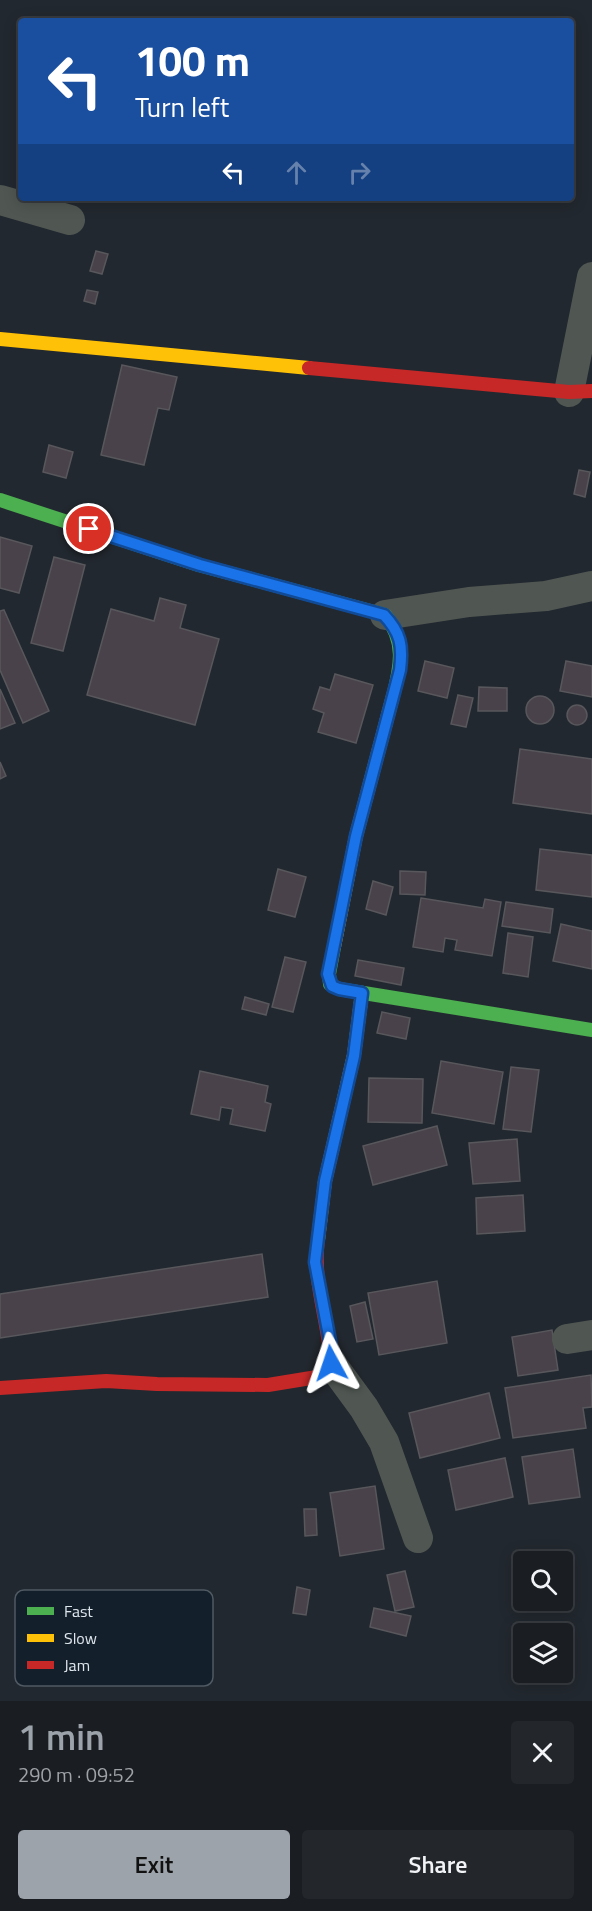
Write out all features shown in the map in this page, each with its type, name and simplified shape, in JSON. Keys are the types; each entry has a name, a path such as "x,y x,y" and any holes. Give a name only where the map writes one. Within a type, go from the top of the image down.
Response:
{"street":[{"path":"0,201 70,220"},
{"path":"0,339 581,391 592,278"},
{"path":"0,500 200,565 384,615 469,602 546,596 592,586"},
{"path":"384,615 393,625 402,646 400,670 356,836 328,974 332,986 362,993 592,1030"},
{"path":"362,993 354,1056 325,1181 315,1262 330,1341 331,1363 364,1408 384,1442 418,1538"},
{"path":"0,1388 106,1381 268,1385 317,1377 331,1363"}],"building":[{"path":"96,251 108,254 102,274 90,271"},
{"path":"87,290 98,292 95,304 84,301"},
{"path":"122,365 177,377 169,410 158,408 144,465 101,455"},
{"path":"49,445 73,452 66,478 43,472"},
{"path":"579,470 590,472 585,497 574,494"},
{"path":"0,537 32,546 19,593 0,588"},
{"path":"54,557 85,565 63,651 31,643"},
{"path":"160,598 186,605 180,628 219,639 195,725 87,695 111,609 154,621"},
{"path":"4,610 49,711 23,723 0,670 0,611"},
{"path":"425,661 454,668 447,698 418,691"},
{"path":"566,661 592,666 592,697 560,691"},
{"path":"335,674 373,685 356,743 318,732 324,713 313,709 320,687 330,690"},
{"path":"479,687 507,688 507,711 478,711"},
{"path":"0,689 15,723 0,729"},
{"path":"458,695 473,698 466,727 451,724"},
{"path":"540,696 550,700 554,710 550,720 540,724 530,720 526,710 530,700"},
{"path":"577,705 584,708 587,715 584,722 577,725 570,722 567,715 570,708"},
{"path":"520,749 592,759 592,814 513,803"},
{"path":"0,762 6,776 0,779"},
{"path":"540,849 592,855 592,897 536,890"},
{"path":"278,869 306,877 295,917 268,910"},
{"path":"400,871 426,872 425,895 400,894"},
{"path":"373,881 393,887 386,915 366,909"},
{"path":"421,898 483,908 485,899 501,902 492,956 455,950 457,940 445,938 443,952 413,947"},
{"path":"506,902 553,909 550,933 502,926"},
{"path":"561,924 592,931 592,969 553,961"},
{"path":"508,933 533,937 528,977 503,973"},
{"path":"285,957 306,962 293,1012 272,1007"},
{"path":"358,960 404,968 401,985 355,976"},
{"path":"245,997 269,1004 266,1015 242,1009"},
{"path":"382,1012 410,1018 406,1039 377,1033"},
{"path":"441,1061 503,1072 494,1124 432,1113"},
{"path":"511,1067 539,1070 531,1132 503,1129"},
{"path":"200,1071 268,1086 265,1102 271,1104 265,1131 230,1124 233,1109 221,1107 219,1120 191,1114"},
{"path":"369,1078 423,1079 422,1123 368,1122"},
{"path":"437,1126 447,1165 373,1185 363,1146"},
{"path":"517,1139 520,1181 473,1184 469,1143"},
{"path":"523,1195 525,1231 477,1234 476,1198"},
{"path":"262,1254 268,1297 0,1338 0,1294"},
{"path":"437,1281 447,1343 379,1355 368,1293"},
{"path":"365,1302 373,1339 357,1342 350,1306"},
{"path":"552,1330 558,1370 518,1376 512,1337"},
{"path":"591,1375 592,1407 583,1408 586,1428 513,1438 505,1388"},
{"path":"489,1393 500,1438 420,1458 409,1413"},
{"path":"573,1449 580,1497 529,1504 522,1457"},
{"path":"505,1458 513,1497 456,1510 448,1470"},
{"path":"375,1486 384,1549 340,1556 330,1493"},
{"path":"304,1509 316,1509 317,1535 305,1536"},
{"path":"405,1571 414,1607 395,1611 387,1575"},
{"path":"297,1587 310,1590 306,1615 293,1613"},
{"path":"374,1608 411,1616 406,1636 370,1627"}],"traffic: fast":[{"path":"0,500 199,565 385,615 396,634 400,654 393,696"},
{"path":"334,947 329,974 330,984 339,989 592,1030"}],"traffic: slow":[{"path":"0,339 309,368"},
{"path":"334,947 356,836 393,696"},
{"path":"318,1240 325,1181 354,1055 362,993"}],"traffic: jam":[{"path":"309,368 569,392 592,391"},
{"path":"0,1388 106,1381 268,1385 317,1377 331,1363 317,1271 318,1240"}],"route":[{"path":"89,529 200,565 384,615 393,625 402,646 400,670 356,836 328,974 332,986 362,993 354,1056 325,1181 315,1262 330,1341 331,1363"}]}
